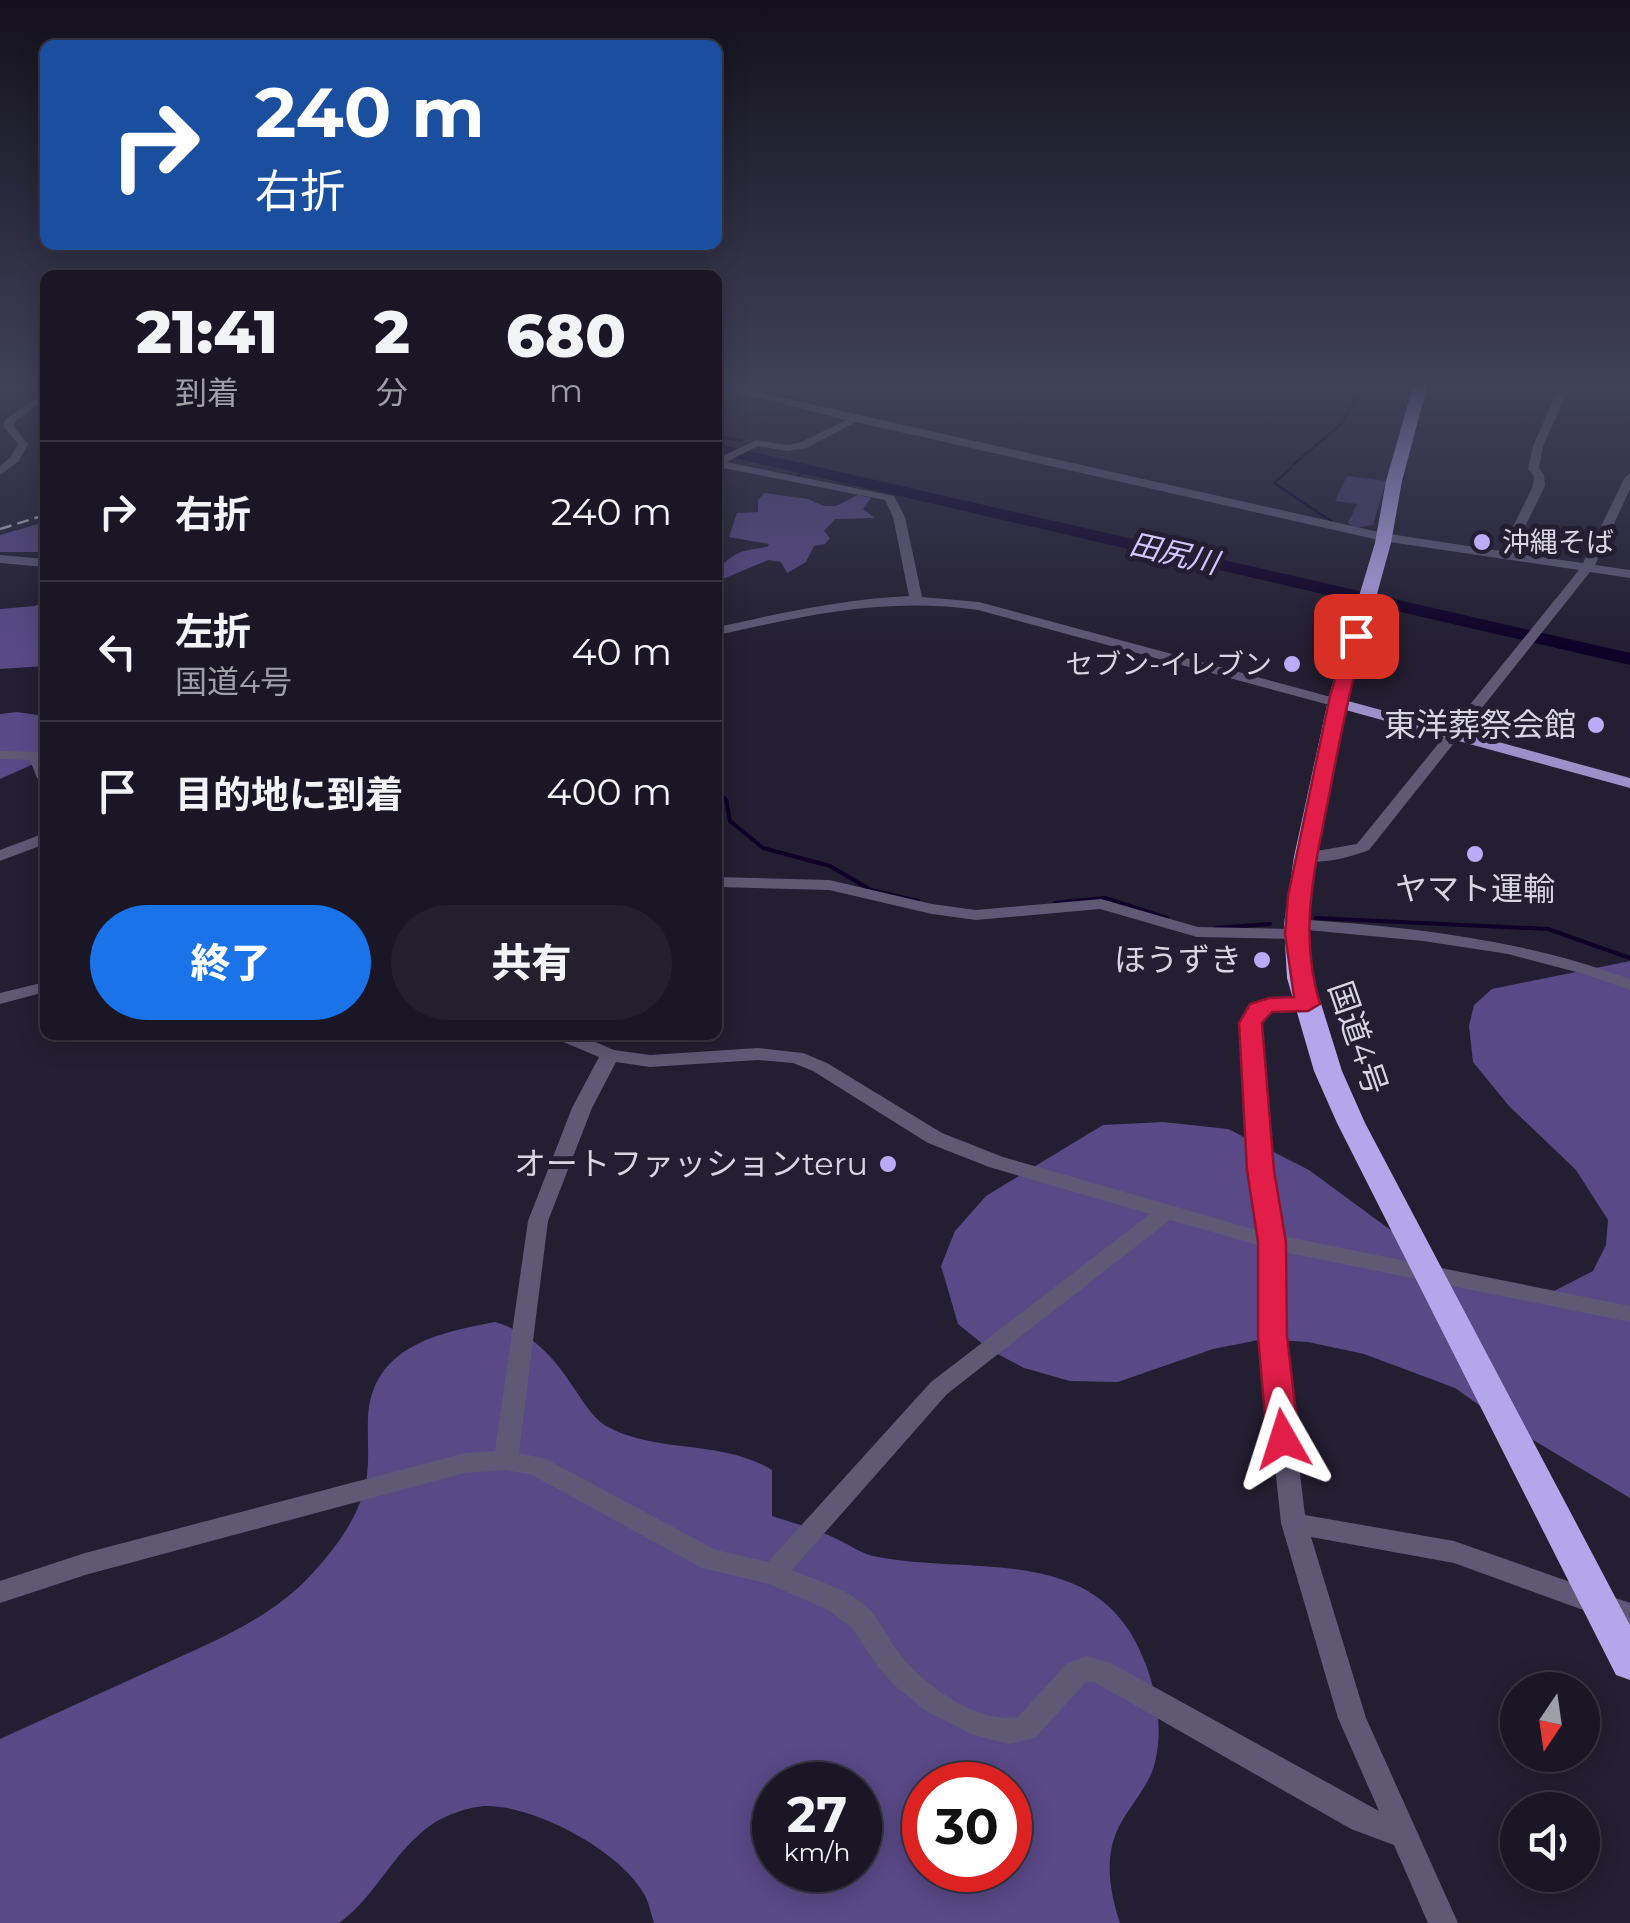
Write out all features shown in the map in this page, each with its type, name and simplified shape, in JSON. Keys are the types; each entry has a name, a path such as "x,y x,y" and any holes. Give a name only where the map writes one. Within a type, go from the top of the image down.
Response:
{"highway":[{"name":"国道4号","path":"1398,473 1338,703 1305,858 1296,929 1300,978 1328,1071 1351,1122 1630,1662"}],"main road":[{"path":"1338,703 1630,784"}],"street":[{"path":"774,473 890,498 899,517 916,599"},
{"path":"1095,473 1383,537 1630,574"},
{"path":"1505,556 1539,486 1538,473"},
{"path":"1305,858 1350,852 1363,846 1587,568 1630,477"},
{"path":"1610,519 1630,523"},
{"path":"0,559 40,563"},
{"path":"722,629 854,602 916,599 978,606 1338,703"},
{"path":"0,755 40,756"},
{"path":"0,856 40,840"},
{"path":"722,882 829,884 932,909 976,915 1101,904 1197,932 1378,930 1558,959 1630,985"},
{"path":"0,1000 40,988"},
{"path":"1308,1004 1269,1005 1258,1009 1250,1023 1260,1170 1272,1242 1272,1336 1294,1522 1352,1718 1443,1923"},
{"path":"595,1041 610,1056 650,1061 758,1054 796,1058 820,1066 936,1138 996,1162 1272,1242 1630,1314"},
{"path":"506,1460 538,1221 582,1108 610,1056"},
{"path":"772,1574 939,1388 1166,1212"},
{"path":"0,1592 85,1564 448,1468 506,1460 536,1466 711,1560 772,1574 848,1608 860,1617 892,1664 932,1701 991,1731 1014,1733 1025,1729 1076,1672 1087,1668 1101,1672 1362,1818 1400,1833"},
{"path":"1294,1522 1454,1552 1630,1615"}],"shaded area":[{"path":"1347,476 1386,481 1373,525 1354,528 1348,523 1357,504 1335,501"},
{"path":"764,493 836,506 858,495 871,498 863,509 875,518 835,519 824,531 830,538 825,544 814,546 806,562 787,573 781,562 768,560 722,579 722,565 730,558 769,544 729,537 737,513 758,512 758,500"},
{"path":"40,523 40,552 0,552 0,535"},
{"path":"40,604 40,666 0,669 0,609"},
{"path":"0,714 40,715 40,761 0,779"},
{"path":"1630,961 1630,1498 1503,1422 1455,1388 1364,1354 1308,1342 1264,1339 1213,1349 1118,1382 1070,1381 1024,1368 990,1350 958,1324 941,1266 955,1231 986,1196 1103,1125 1163,1122 1228,1129 1309,1170 1449,1273 1554,1291 1593,1271 1606,1245 1608,1220 1576,1170 1509,1106 1473,1062 1469,1026 1474,1005 1492,989"},
{"path":"495,1322 509,1327 551,1357 589,1410 606,1426 646,1440 732,1454 772,1470 772,1516 821,1532 872,1556 1033,1572 1068,1582 1100,1599 1126,1626 1146,1665 1159,1725 1153,1770 1112,1845 1111,1884 1120,1923 654,1923 646,1897 633,1878 597,1847 528,1813 486,1806 445,1817 420,1834 364,1900 339,1923 0,1923 0,1739 233,1632 299,1587 337,1544 358,1507 367,1475 372,1394 382,1374 412,1347"}],"waterway":[{"path":"796,477 805,473"},
{"name":"田尻川","path":"821,473 1630,659"},
{"path":"1286,473 1274,483 1331,521"},
{"path":"722,794 728,802"},
{"path":"726,800 730,821 763,848 830,866 871,890 918,901"},
{"path":"1055,903 1105,898 1167,918"},
{"path":"1316,918 1548,929 1630,958"},
{"path":"1215,928 1270,924"}],"railway":[{"path":"0,529 40,517"}],"place":[{"name":"沖縄そば","path":"1482,542"},
{"name":"セブン-イレブン","path":"1292,664"},
{"name":"東洋葬祭会館","path":"1596,725"},
{"name":"ヤマト運輸","path":"1475,854"},
{"name":"ほうずき","path":"1262,960"},
{"name":"オートファッションteru","path":"888,1164"}],"route":[{"path":"1283,1439 1272,1336 1272,1242 1260,1170 1250,1023 1258,1009 1269,1005 1308,1004 1300,978 1296,934 1299,896 1339,696 1356,636"}]}
